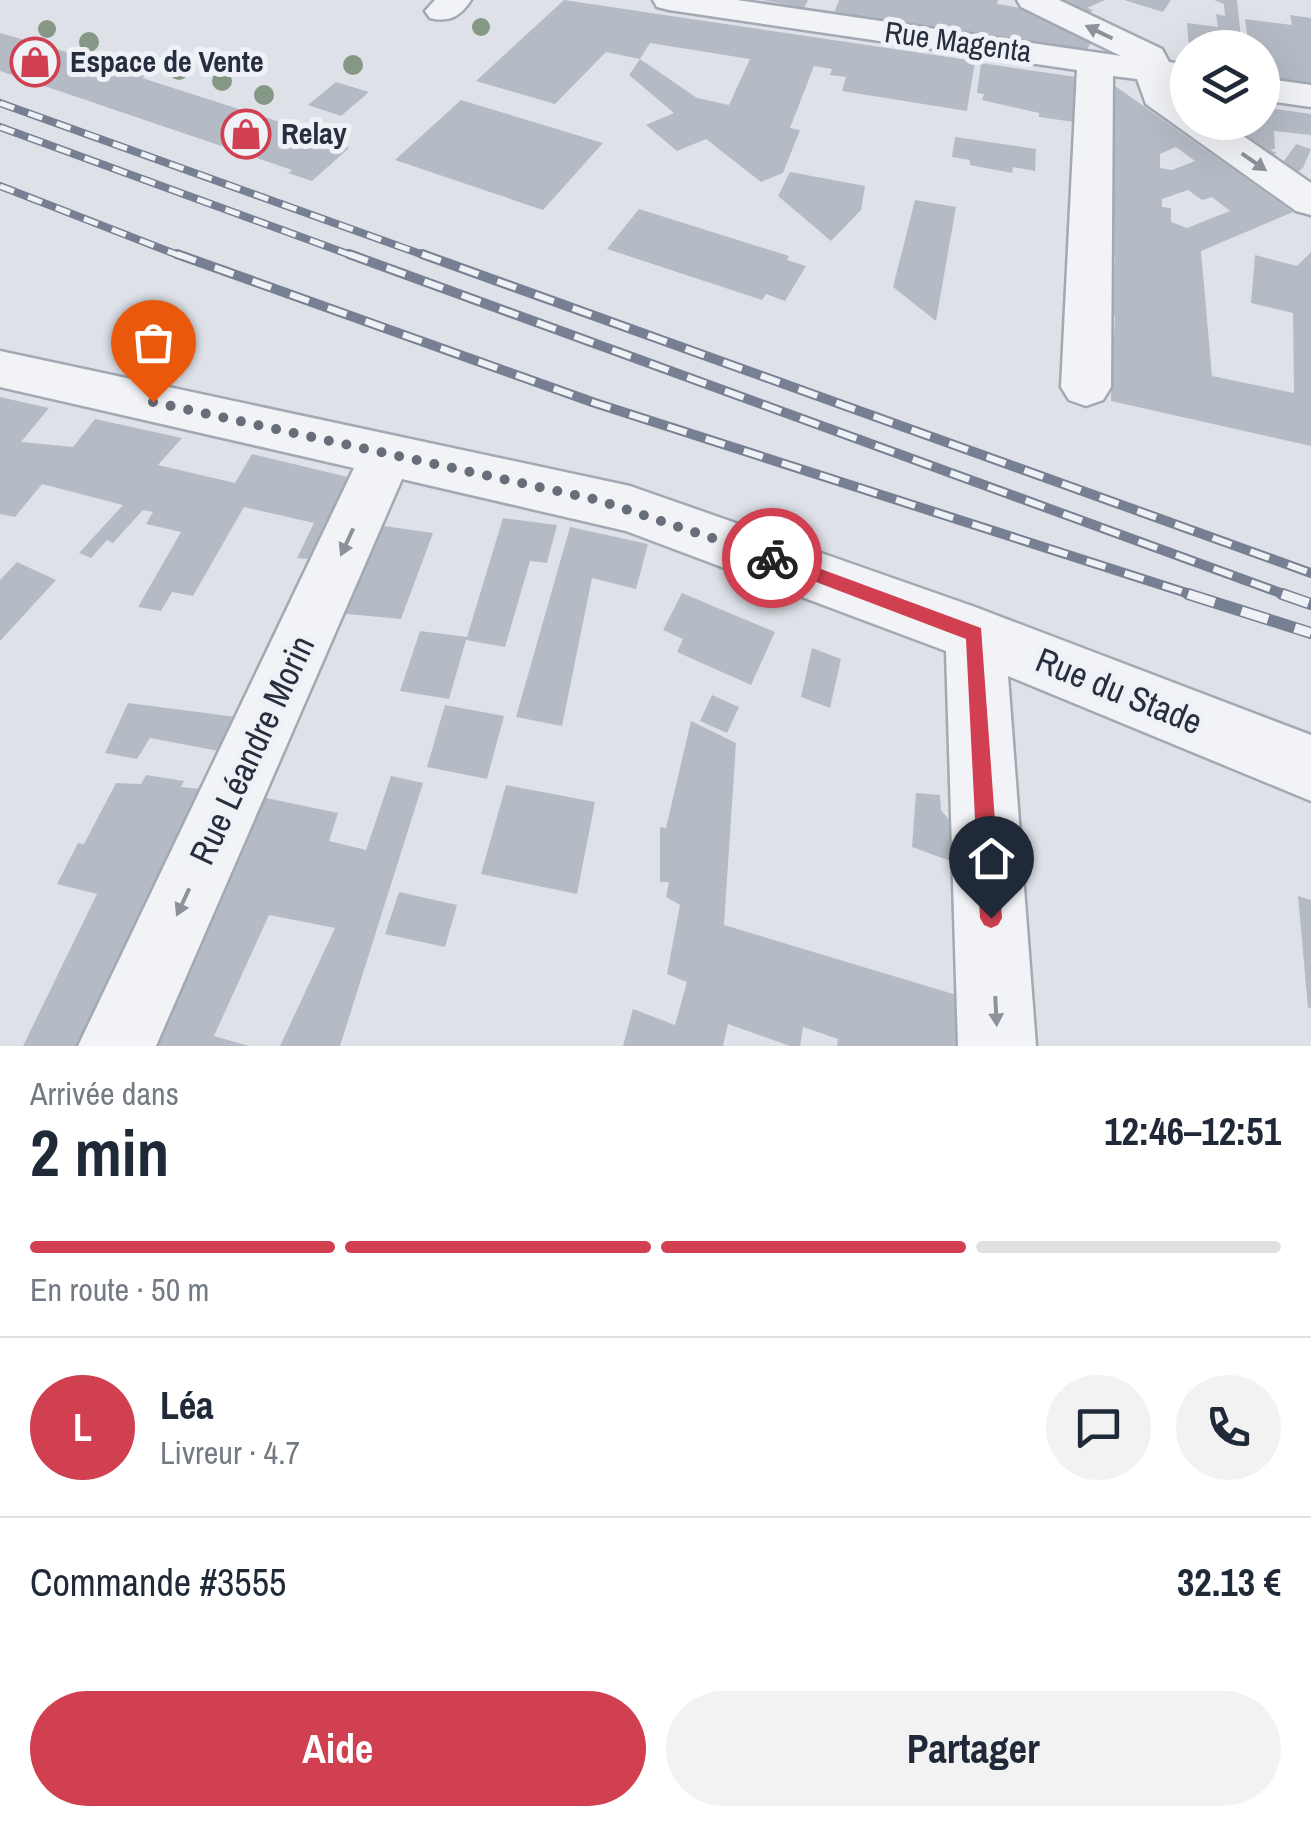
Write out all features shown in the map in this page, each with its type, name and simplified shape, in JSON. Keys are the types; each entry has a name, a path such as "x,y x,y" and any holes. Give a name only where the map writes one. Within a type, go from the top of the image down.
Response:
{"street":[{"name":"Rue Magenta","path":"669,0 1170,74"},
{"path":"1033,0 1150,56 1170,72"},
{"path":"1086,388 1095,62"},
{"path":"1170,78 1160,96 1170,103"},
{"path":"1280,92 1311,96"},
{"path":"1223,140 1311,202"},
{"name":"Rue du Stade","path":"0,368 630,508 975,634 1311,768"},
{"name":"Rue Léandre Morin","path":"117,1046 387,454"},
{"path":"975,634 997,1046"}],"building":[{"path":"564,0 975,61 967,111 842,91 846,77 830,75 832,69 814,66 790,128 800,130 783,173 761,182 706,139 677,151 646,125 674,113 629,75 640,59 606,52 555,104 476,81","holes":["650,43 750,59 729,105 697,98 640,59"]},
{"path":"763,0 808,0 804,8"},
{"path":"839,0 998,0 997,4 1032,10 1093,39 1086,51 834,13"},
{"path":"1061,0 1105,0 1087,8 1093,10 1089,13"},
{"path":"1124,0 1171,0 1163,12"},
{"path":"1214,0 1237,0 1240,30 1188,30 1187,23 1218,27 1216,14 1225,16 1224,4"},
{"path":"1290,15 1311,18 1311,84 1280,80 1280,30 1247,30 1245,19 1292,25"},
{"path":"0,33 147,75 142,78 330,138 326,140 349,148 312,181 288,173 292,170 0,71"},
{"path":"981,63 1083,78 1081,123 1039,117 1039,113 982,100 984,94 977,93"},
{"path":"336,82 369,92 341,116 308,105"},
{"path":"1111,83 1170,125 1170,140 1191,140 1293,212 1201,251 1212,376 1294,393 1293,313 1251,303 1255,255 1297,266 1311,252 1311,446 1111,401 1115,258 1110,258","holes":["1176,147 1195,161 1172,170 1160,168 1160,154","1188,190 1202,200 1212,197 1230,211 1187,228 1171,222 1171,208 1162,207 1162,199"]},
{"path":"461,100 603,143 543,210 395,160"},
{"path":"1280,110 1311,114 1311,135 1280,132"},
{"path":"955,137 1036,149 1035,171 1013,167 1012,173 970,165 970,160 952,157"},
{"path":"1245,140 1274,140 1275,149 1270,150 1277,153 1268,157"},
{"path":"1296,144 1311,149 1303,168 1294,174 1281,165"},
{"path":"790,172 865,186 861,210 831,241 778,196"},
{"path":"915,200 956,207 936,321 893,287"},
{"path":"639,209 789,256 787,260 806,266 785,301 766,294 762,300 607,249"},
{"path":"0,397 49,408 21,442 73,447 95,419 182,438 158,465 235,483 252,454 356,479 318,560 297,558 314,523 244,507 193,596 172,592 161,611 138,607 181,532 146,524 153,512 143,510 113,543 107,540 91,558 79,553 123,505 42,484 15,517 0,514"},
{"path":"503,518 557,525 547,563 530,561 505,647 466,640 449,699 400,691 420,631 467,637"},
{"path":"370,524 433,533 401,619 337,613"},
{"path":"570,527 648,544 636,589 592,578 562,726 516,717"},
{"path":"17,562 56,580 0,641 0,580"},
{"path":"682,593 775,632 751,685 677,652 683,639 663,630"},
{"path":"812,648 841,659 830,708 801,697"},
{"path":"712,695 739,707 727,733 700,721"},
{"path":"128,703 244,718 229,753 150,738 137,759 105,753"},
{"path":"445,705 504,716 487,779 427,767"},
{"path":"691,721 736,743 724,925 960,996 961,1046 837,1046 838,1039 803,1027 800,1046 790,1046 728,1024 723,1046 623,1046 633,1009 675,1025 687,982 667,974 680,905 666,897 669,882 660,882 660,827 666,828"},
{"path":"146,775 184,781 181,787 213,790 94,1046 23,1046 97,894 57,884 78,843 84,844 116,783 141,784"},
{"path":"391,776 423,783 340,1046 280,1046 335,928 269,915 214,1036 249,1046 142,1046 252,795 338,813 329,841 366,850"},
{"path":"506,785 595,802 577,894 481,874"},
{"path":"916,793 940,795 941,810 956,828 956,863 912,847"},
{"path":"399,892 457,905 445,947 385,934"},
{"path":"1298,896 1311,900 1311,1008 1308,1008"}],"railway":[{"path":"0,103 429,257"},
{"path":"0,127 356,257"},
{"path":"0,186 183,257"},
{"path":"177,254 595,403 1196,596"},
{"path":"349,254 1289,596"},
{"path":"422,254 1311,573"},
{"path":"1188,594 1311,633"},
{"path":"1282,594 1311,604"}],"way so far":[{"path":"153,402 630,508 772,558"}],"place":[{"name":"Espace de Vente","path":"35,62"},
{"name":"Relay","path":"246,134"}],"route":[{"path":"772,558 975,634 991,918"}]}
